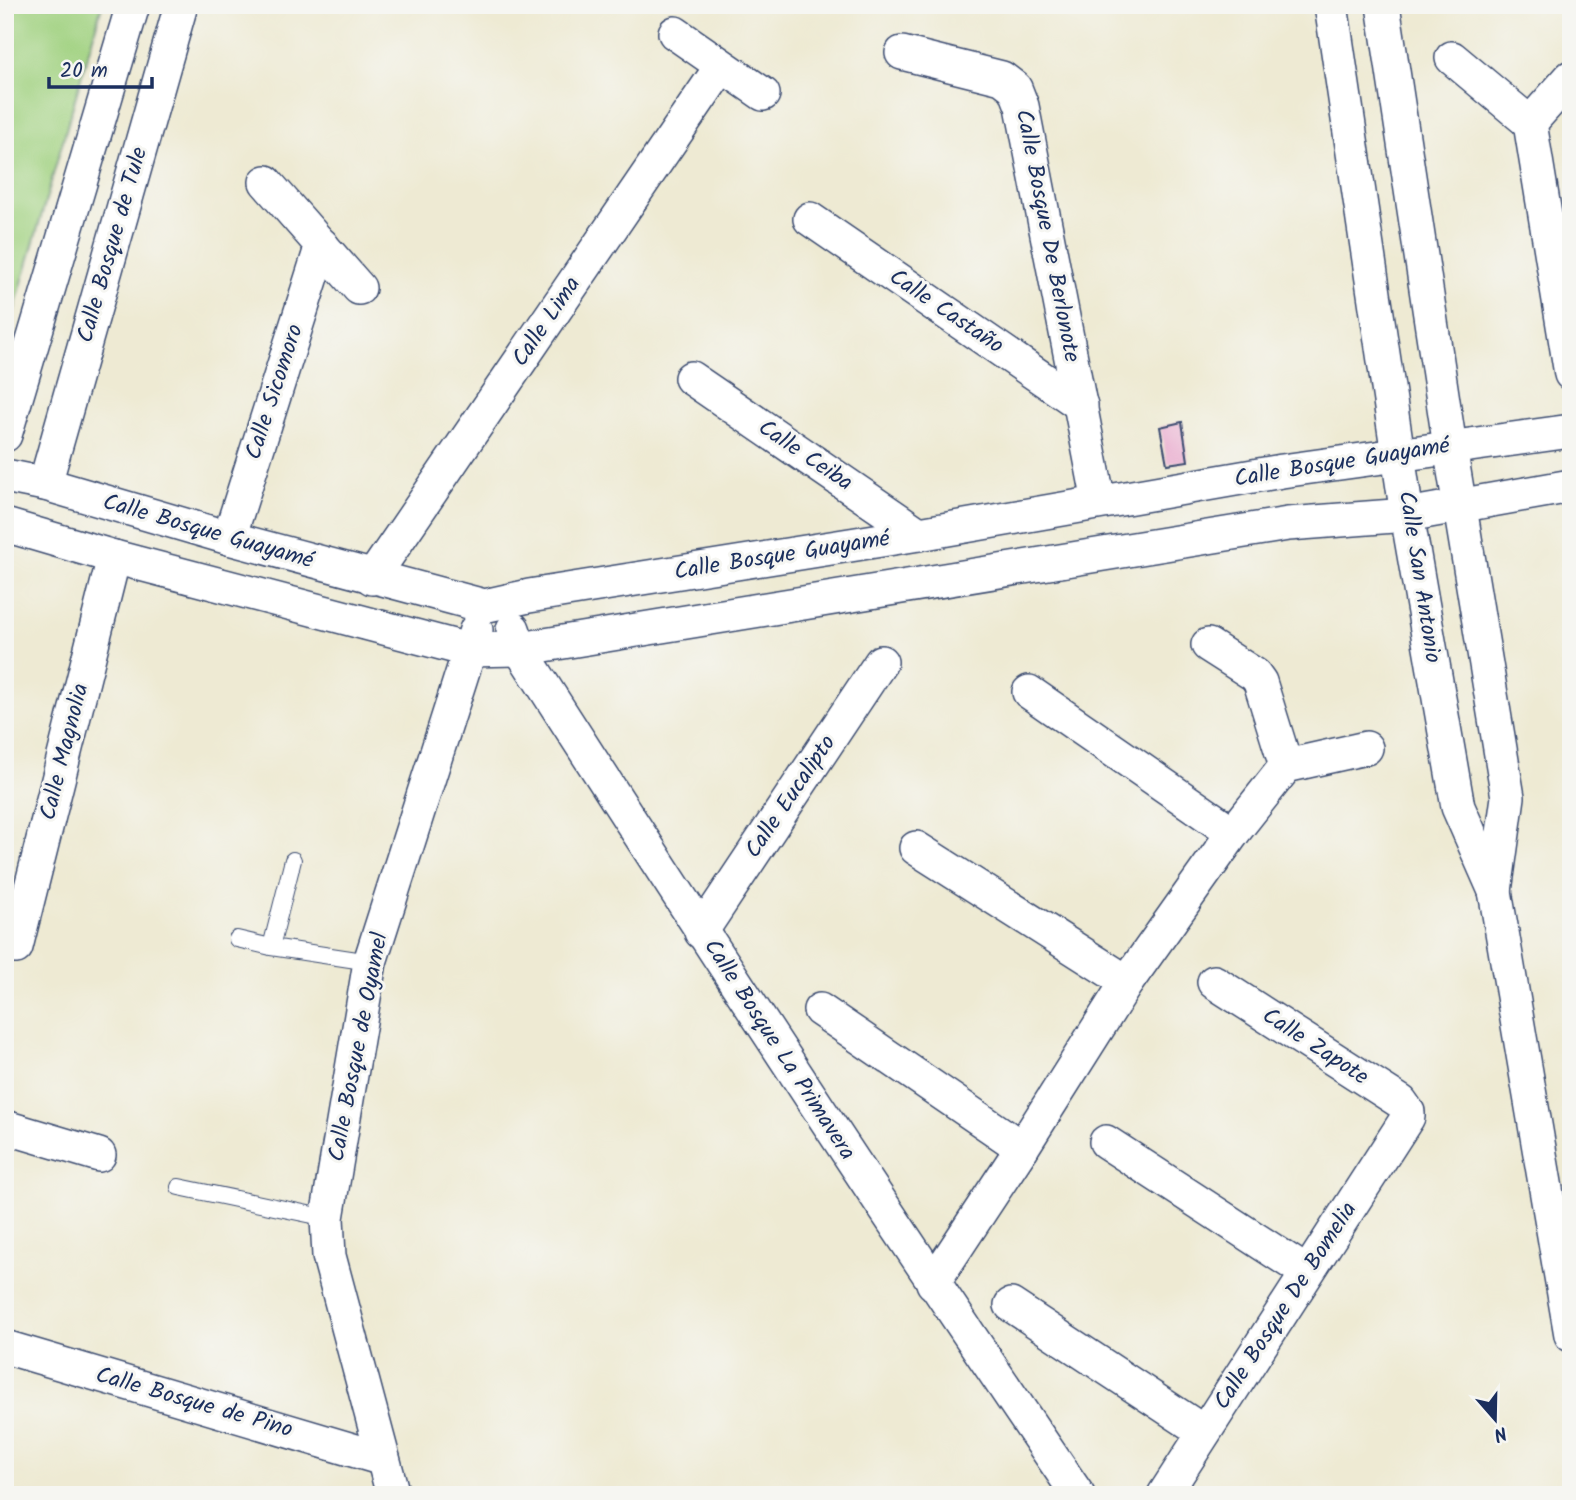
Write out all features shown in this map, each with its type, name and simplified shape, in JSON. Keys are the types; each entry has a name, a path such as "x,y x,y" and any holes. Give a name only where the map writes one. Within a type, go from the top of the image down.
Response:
{"street":[{"path":"5,435 133,5"},
{"name":"Calle Bosque de Tule","path":"45,484 181,5"},
{"name":"Calle San Antonio","path":"1331,5 1407,514 1458,807 1495,891 1571,1335"},
{"name":"Calle San Antonio","path":"1384,5 1460,506 1508,797 1495,891"},
{"path":"674,33 763,94"},
{"name":"Calle Bosque De Berlonote","path":"902,52 1002,78 1015,88 1022,106 1099,502"},
{"path":"1452,58 1530,122 1561,256 1571,374"},
{"name":"Calle Lima","path":"372,578 722,67"},
{"path":"1530,122 1571,76"},
{"path":"266,182 359,288"},
{"name":"Calle Castaño","path":"810,219 1081,405"},
{"name":"Calle Sicomoro","path":"229,538 322,245"},
{"name":"Calle Ceiba","path":"691,378 919,534"},
{"name":"Calle Bosque Guayamé","path":"5,476 45,484 372,578 484,606 528,596 919,534 1282,471 1399,453 1571,432"},
{"path":"1282,471 1278,506 1288,524"},
{"name":"Calle Bosque Guayamé","path":"5,525 114,557 468,650 520,649 1288,524 1407,514 1571,486"},
{"name":"Calle Magnolia","path":"16,947 114,557"},
{"name":"Calle Bosque La Primavera","path":"528,596 514,617 513,629 520,649 701,932 933,1283 1078,1495"},
{"name":"Calle Bosque de Oyamel","path":"393,1495 329,1256 327,1218 370,962 484,606"},
{"path":"1208,645 1255,675 1260,682 1286,766"},
{"name":"Calle Eucalipto","path":"701,932 881,662"},
{"path":"1029,692 1233,832"},
{"path":"933,1283 1127,982 1233,832 1286,766 1366,748"},
{"path":"916,848 1127,982"},
{"name":"Calle Zapote","path":"1214,982 1401,1102 1408,1112 1408,1118"},
{"path":"820,1010 1022,1148"},
{"name":"Calle Bosque De Bomelia","path":"1164,1495 1408,1118"},
{"path":"5,1127 99,1155"},
{"path":"1106,1142 1306,1272"},
{"path":"1011,1304 1204,1432"},
{"name":"Calle Bosque de Pino","path":"5,1347 383,1459"}],"lane":[{"path":"271,947 293,860"},
{"path":"237,939 370,962"},
{"path":"179,1187 327,1218"}],"green space":[{"path":"5,5 102,5 5,342"}],"building":[{"path":"1182,422 1188,461 1167,464 1160,427"}]}
